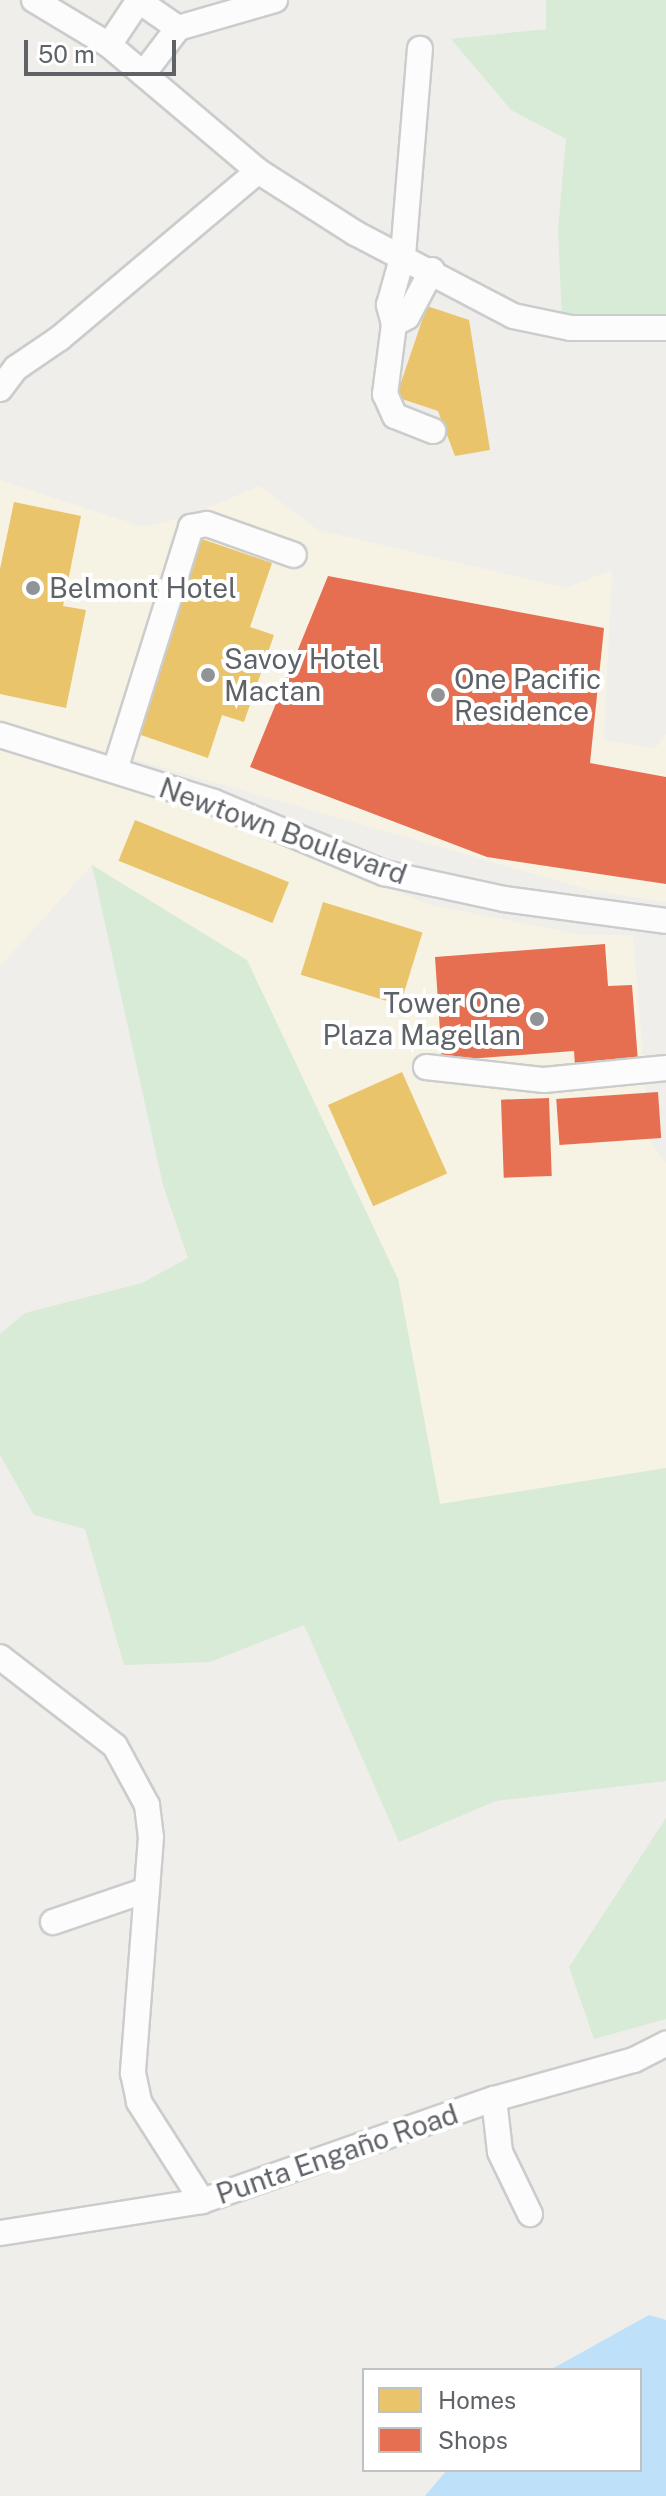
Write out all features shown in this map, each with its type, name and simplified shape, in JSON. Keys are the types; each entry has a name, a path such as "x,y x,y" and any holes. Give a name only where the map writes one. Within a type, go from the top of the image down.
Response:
{"street":[{"path":"34,0 109,45 258,171 355,233 531,322 571,328 666,328 666,343"},
{"path":"143,74 178,28 275,0"},
{"path":"109,45 139,1 178,28"},
{"path":"420,49 403,255 389,305 394,324 386,405 395,416 433,431"},
{"path":"0,389 16,368 60,338 258,171"},
{"path":"394,324 407,317 432,270"},
{"path":"115,770 191,527 207,524 294,555"},
{"name":"Newtown Boulevard","path":"0,735 214,802 384,873 504,899 666,921"},
{"path":"426,1067 544,1080 666,1068"},
{"path":"0,1657 115,1746 131,1768 147,1805 151,1837 133,2073 139,2102 202,2201"},
{"path":"53,1922 147,1890"},
{"name":"Punta Engaño Road","path":"0,2233 202,2201 494,2099 634,2060 666,2044"},
{"path":"494,2099 500,2152 530,2214"}],"shaded area":[{"path":"0,480 143,527 189,516 259,486 318,530 566,588 612,570 604,740 655,749 666,734 666,902 594,891 0,721"},
{"path":"0,749 103,775 431,905 582,935 633,935 650,1141 666,1163 666,1468 440,1504 398,1279 92,865 0,966"}],"green space":[{"path":"546,0 666,0 666,320 562,321 558,230 566,139 511,110 451,39 546,29"},
{"path":"92,865 247,960 398,1279 440,1504 666,1468 666,1781 496,1801 399,1842 304,1625 210,1662 124,1665 85,1529 34,1515 0,1455 0,1334 25,1313 142,1283 188,1258 163,1185"},
{"path":"666,1818 666,2019 594,2039 569,1967"}],"water":[{"path":"649,2315 666,2320 666,2496 425,2496 445,2472 642,2472 642,2368 554,2368"}],"building: Homes":[{"path":"427,306 469,320 490,450 455,456 438,411 396,397"},
{"name":"Belmont Hotel","path":"14,502 81,516 63,606 86,610 66,708 0,694 0,569"},
{"name":"Savoy Hotel Mactan","path":"202,539 272,563 250,627 274,635 244,722 222,715 208,758 135,733"},
{"path":"135,820 289,882 272,923 119,861"},
{"path":"323,902 422,932 400,1005 301,975"},
{"path":"402,1072 447,1173 373,1206 328,1105"}],"building: Shops":[{"name":"One Pacific Residence","path":"328,576 604,628 590,763 666,777 666,884 487,857 250,767"},
{"name":"Tower One Plaza Magellan","path":"605,944 608,986 632,985 638,1061 575,1066 574,1051 442,1061 435,957"},
{"path":"658,1092 661,1138 559,1145 556,1099"},
{"path":"549,1098 552,1176 504,1178 501,1100"}],"place":[{"name":"Belmont Hotel","path":"33,588"},
{"name":"Savoy Hotel Mactan","path":"208,675"},
{"name":"One Pacific Residence","path":"438,695"},
{"name":"Tower One Plaza Magellan","path":"537,1019"}]}
